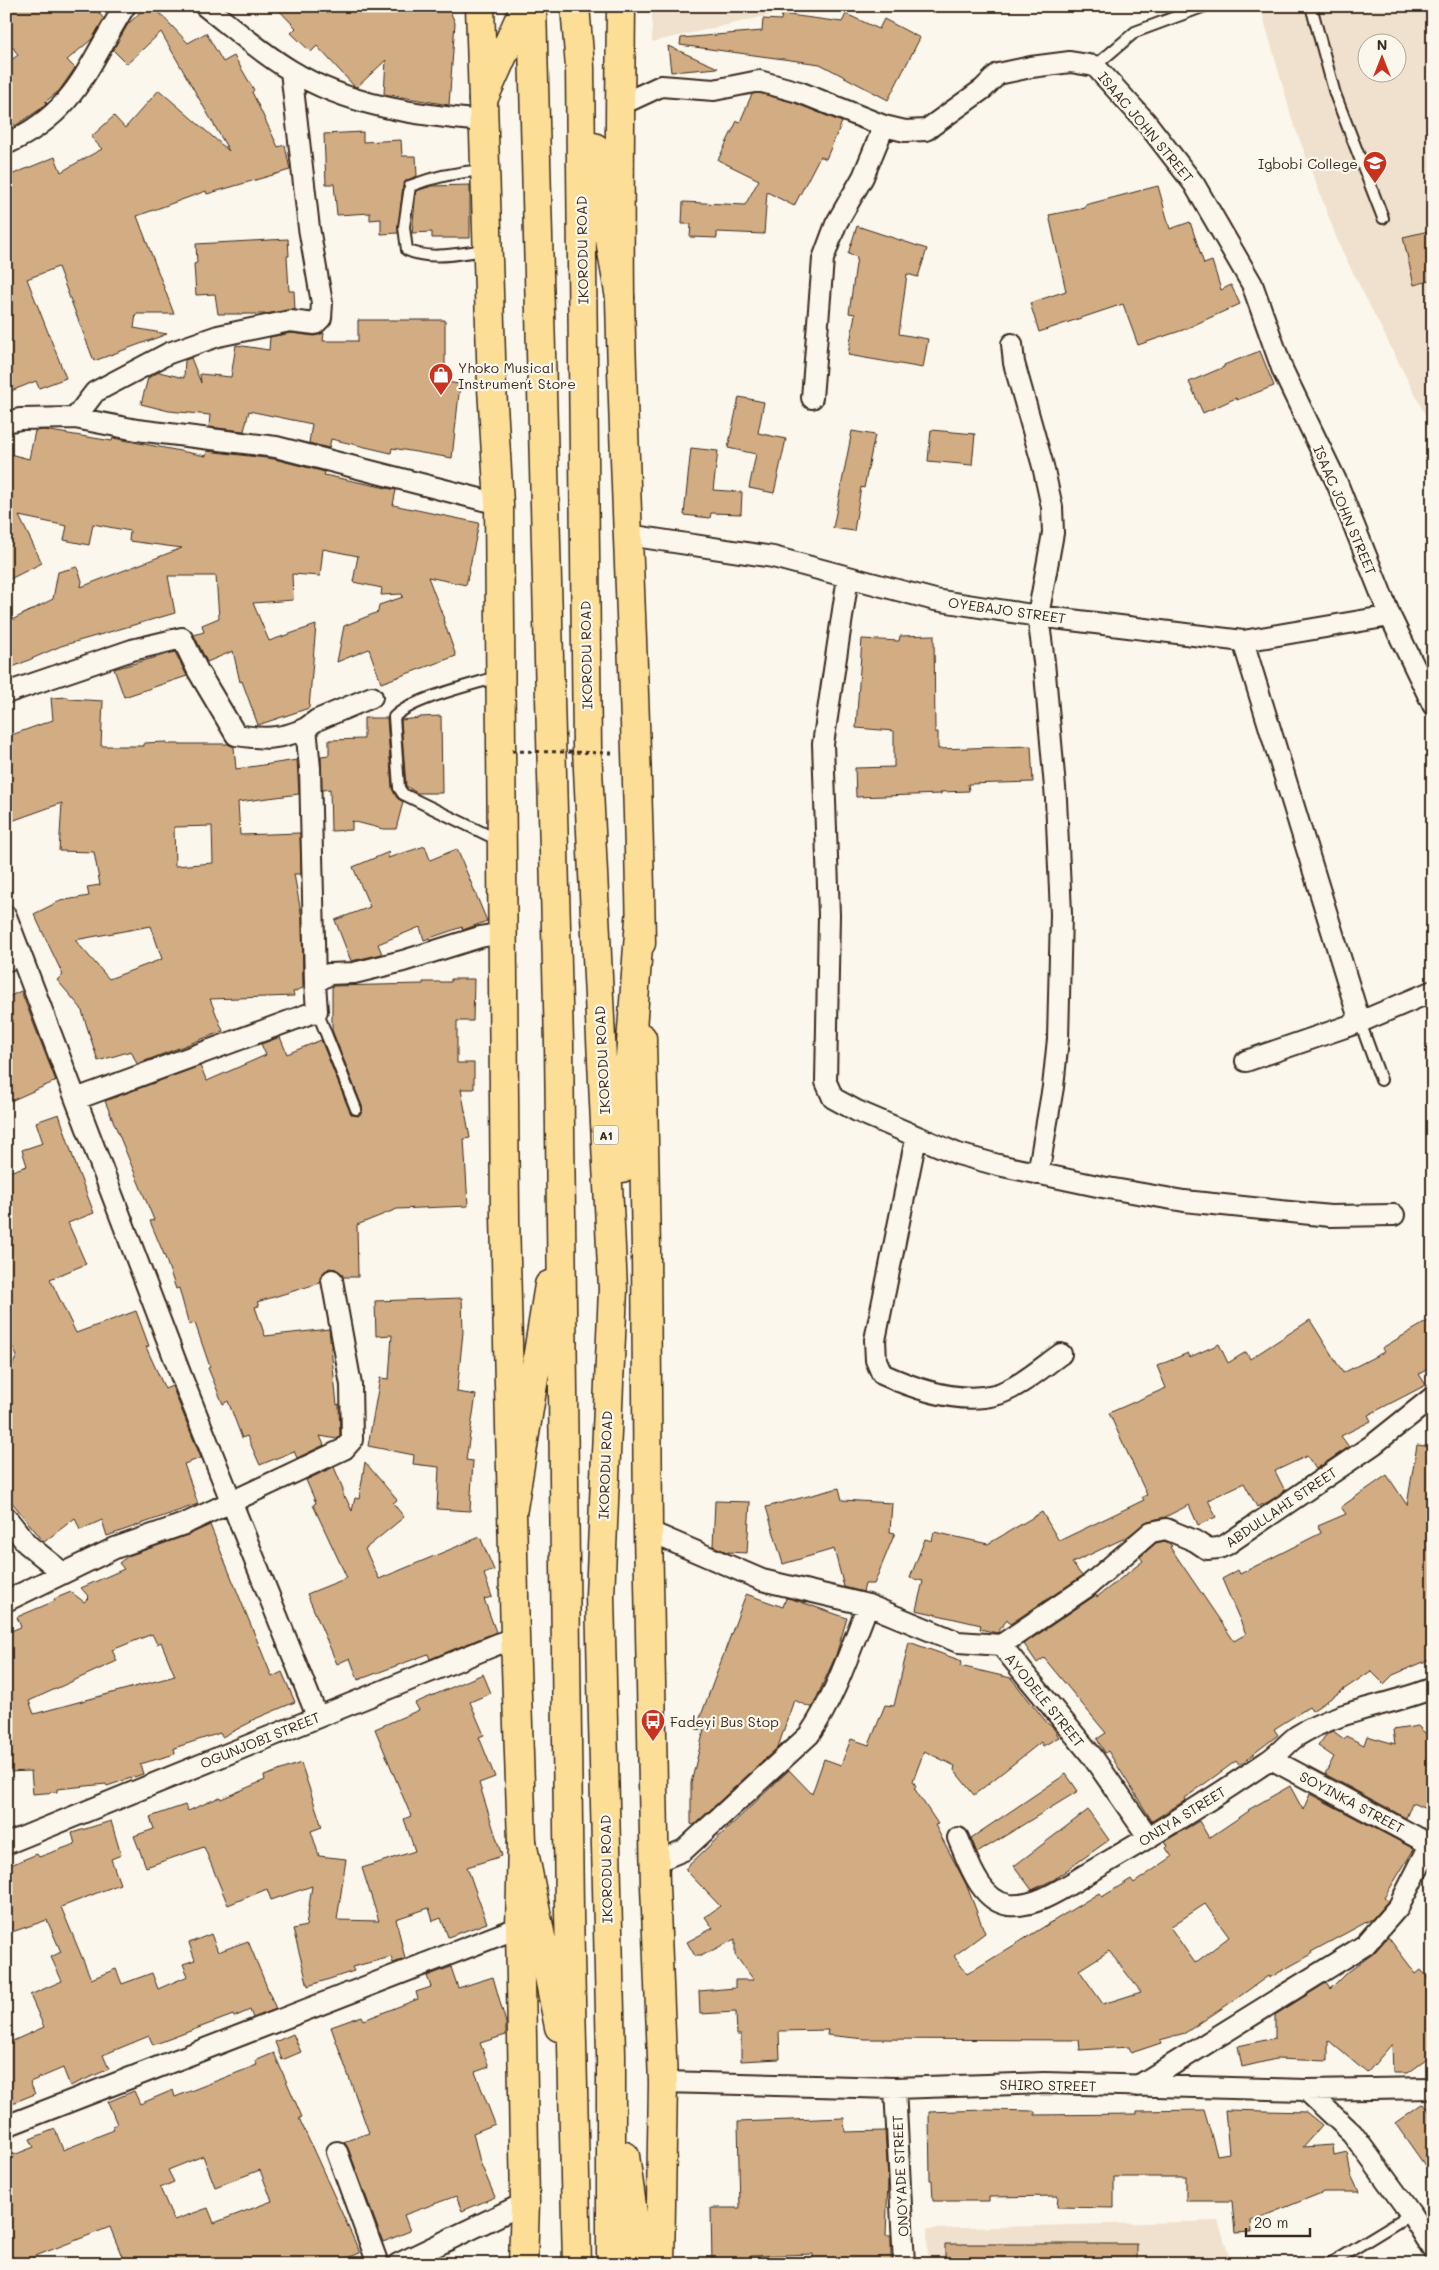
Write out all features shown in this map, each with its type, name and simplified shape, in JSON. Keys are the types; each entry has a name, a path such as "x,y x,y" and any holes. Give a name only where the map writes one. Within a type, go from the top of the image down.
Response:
{"main road":[{"path":"480,6 499,504 502,675 501,841 505,1216 513,1508 514,1637 522,1842 520,1927 525,2203 523,2264"},
{"path":"483,111 525,6"},
{"path":"532,6 562,1209 566,1695 577,2264"},
{"name":"IKORODU ROAD","path":"575,6 580,67 587,748 613,1289 600,1596 611,2054 612,2264"},
{"path":"621,6 620,298 640,919 646,1249 648,1531 655,1862 663,2082 660,2264"},
{"path":"580,67 620,298"},
{"path":"613,1289 640,919"},
{"path":"513,1508 562,1209"},
{"path":"522,1842 574,2098"},
{"path":"611,2054 640,2264"},
{"path":"571,2264 577,2201"}],"street":[{"path":"6,144 26,135 53,115 74,92 125,6"},
{"path":"205,6 258,48 291,71 322,87 389,109 424,115 483,111"},
{"name":"ISAAC JOHN STREET","path":"620,105 661,86 714,90 759,81 799,92 884,126 906,131 926,130 983,89 998,74 1030,67 1070,62 1095,66 1146,122 1194,184 1252,284 1283,370 1337,483 1390,616 1433,705"},
{"path":"74,418 95,392 169,353 218,336 290,322 315,324 321,318 322,303 310,228 291,71"},
{"path":"812,398 823,259 836,224 863,177 884,126"},
{"path":"1012,344 1014,363 1043,466 1052,507 1053,533 1038,616 1055,789 1061,914 1058,1039 1053,1086 1038,1174"},
{"path":"6,422 20,419 74,418 137,430 276,446 499,504"},
{"name":"OYEBAJO STREET","path":"628,535 773,557 935,600 1038,616 1243,641 1390,616"},
{"path":"848,577 823,744 829,915 826,1082 833,1098 916,1138 958,1154 1038,1174 1102,1187 1223,1205 1330,1216 1394,1215"},
{"path":"6,693 132,650 182,638 198,671 236,735 265,740 294,734 317,720 372,697"},
{"path":"1243,641 1360,1022"},
{"path":"76,1099 316,1011 310,768 306,728"},
{"path":"6,916 15,963 76,1099 231,1503 317,1716"},
{"path":"316,984 329,974 362,971 403,962 471,939 502,933"},
{"path":"1246,1061 1360,1022 1433,991"},
{"path":"916,1138 875,1340 876,1360 882,1374 936,1394 966,1397 995,1395 1025,1380 1061,1354"},
{"path":"6,1601 115,1548 184,1524 344,1449 352,1440 351,1385 332,1280"},
{"name":"ABDULLAHI STREET","path":"1001,1645 1088,1586 1151,1532 1166,1529 1195,1541 1207,1549 1226,1545 1374,1444 1433,1397"},
{"path":"6,1517 27,1544 63,1573"},
{"name":"AYODELE STREET","path":"648,1531 762,1580 868,1605 958,1642 1001,1645 1092,1756 1148,1838"},
{"path":"655,1862 684,1850 810,1735 817,1724 841,1671 868,1605"},
{"name":"OGUNJOBI STREET","path":"6,1844 514,1637"},
{"name":"ONIYA STREET","path":"958,1838 976,1878 989,1895 1006,1904 1019,1906 1030,1904 1055,1892 1148,1838 1271,1759 1297,1736 1332,1719 1432,1689"},
{"name":"SOYINKA STREET","path":"1271,1759 1432,1845"},
{"path":"1138,2086 1365,1945 1399,1906 1432,1845"},
{"path":"6,2126 520,1927"},
{"name":"SHIRO STREET","path":"663,2082 895,2088 1044,2083 1306,2090 1433,2088"},
{"name":"ONOYADE STREET","path":"895,2088 904,2264"},
{"path":"1306,2090 1352,2133 1411,2214 1433,2249"},
{"path":"337,2152 378,2264"},
{"path":"398,2264 525,2203"}],"lane":[{"path":"1095,66 1135,32 1205,6"},
{"path":"1311,6 1335,94 1384,218"},
{"path":"485,170 449,173 428,178 410,186 404,227 407,250 416,255 442,255 488,249"},
{"path":"501,841 403,794 399,788 394,717 402,710 415,704 502,675"},
{"path":"316,1011 356,1109"},
{"path":"1360,1022 1381,1080"},
{"path":"1329,2264 1411,2214"}],"path":[{"path":"512,752 613,752"}],"shaded area":[{"path":"652,6 811,6 652,42"},
{"name":"Igbobi College","path":"1260,6 1433,6 1433,430 1340,247 1293,122"},
{"path":"1218,2221 1232,2264 928,2264 927,2229"}],"building":[{"path":"6,6 93,6 104,19 92,39 67,60 75,68 59,91 45,102 47,103 42,108 15,126 6,114 6,64 18,55 6,37"},
{"path":"147,6 153,6 188,43 206,33 223,62 234,56 254,90 252,92 278,147 285,145 290,170 207,194 206,191 137,216 174,314 136,314 134,328 167,334 94,361 58,267 27,279 66,378 39,388 36,381 6,393 6,177 55,157 61,172 102,149 91,137 114,116 125,128 159,90 229,151 161,32 127,64 113,50 128,24"},
{"path":"275,6 448,6 455,23 449,105 384,94 386,60 357,87 354,86 317,46 311,52 291,33 296,28"},
{"path":"782,14 842,22 846,14 879,29 884,19 920,38 888,100 820,64 680,45 681,38 762,31 763,19 781,20"},
{"path":"668,46 718,68 671,72"},
{"path":"759,93 795,103 842,122 826,159 820,156 794,206 767,192 764,234 717,232 717,238 690,237 691,224 682,224 683,202 745,205 759,180 718,160 737,121 740,122 752,94"},
{"path":"363,132 363,142 401,140 402,156 416,156 417,176 407,180 403,185 398,233 381,234 381,219 370,220 370,213 337,215 334,184 326,184 324,134"},
{"path":"470,185 470,238 432,238 432,232 412,233 416,191 432,186"},
{"path":"1158,186 1170,229 1190,222 1204,264 1212,261 1221,290 1231,285 1240,304 1183,330 1138,345 1123,304 1039,332 1030,303 1066,291 1049,215 1085,208 1085,205"},
{"path":"857,226 927,249 918,277 907,274 899,334 928,339 923,368 848,355 855,314 849,313 857,257 848,254"},
{"path":"1433,230 1433,280 1414,285 1403,237"},
{"path":"288,239 289,291 294,291 295,310 264,314 218,314 215,294 196,295 194,264 197,263 196,244"},
{"path":"358,320 445,320 445,382 460,384 452,458 392,448 391,453 331,439 329,448 309,443 312,424 249,411 244,431 209,427 210,415 169,411 141,404 148,378 159,372 184,378 185,360 191,358 201,383 200,374 231,377 236,345 269,350 270,337 291,333 314,336 324,333 323,341 358,341"},
{"path":"1260,351 1274,386 1237,400 1236,398 1203,413 1189,382 1224,367 1224,365"},
{"path":"739,397 764,402 758,433 786,439 774,493 749,488 756,454 728,448"},
{"path":"44,430 112,441 113,438 206,456 207,451 274,459 325,472 324,475 396,490 393,505 479,523 466,585 428,577 456,656 381,683 369,649 337,662 344,626 378,612 379,605 403,597 402,594 381,595 382,588 353,582 358,556 323,549 320,576 292,574 293,600 253,603 269,641 316,625 309,708 258,725 242,681 240,682 233,651 207,662 194,635 204,632 202,625 219,618 216,576 168,576 175,613 61,646 6,670 6,623 53,599 58,572 77,567 82,581 81,587 182,548 129,541 130,531 93,524 89,545 64,540 67,526 19,516 42,563 6,581 6,453 29,459 35,431"},
{"path":"931,430 975,434 972,465 928,461"},
{"path":"852,431 875,435 864,488 861,487 854,531 833,528"},
{"path":"691,448 718,451 713,490 742,492 741,514 711,513 710,518 684,515"},
{"path":"934,635 935,732 938,732 938,749 1031,746 1033,782 968,784 969,791 941,792 941,794 856,797 855,768 894,767 894,731 856,728 862,639 899,641 900,636"},
{"path":"175,652 187,676 124,697 114,669"},
{"path":"68,697 69,699 103,701 101,746 144,746 144,743 167,742 167,744 228,744 234,747 236,769 297,760 299,794 238,802 240,835 300,833 301,874 294,874 302,918 303,988 293,992 294,996 210,999 223,1031 137,1064 131,1051 98,1061 81,1008 57,980 63,975 34,914 60,901 89,896 87,887 100,885 94,852 59,851 62,803 6,823 6,737 53,720 51,698","holes":["212,826 213,863 175,866 174,827","151,926 162,959 109,979 75,940"]},
{"path":"441,716 442,793 417,793 406,786 401,720"},
{"path":"364,718 387,718 392,788 397,798 403,802 396,829 383,829 352,821 352,830 331,831 330,789 322,790 321,756 329,755 329,740 364,739"},
{"path":"425,846 430,860 457,849 487,921 463,930 462,927 424,940 420,927 378,944 382,954 351,961 335,920 370,907 353,867 389,852 388,858"},
{"path":"451,979 474,979 473,1021 457,1021 457,1063 474,1063 474,1089 461,1089 470,1138 464,1139 468,1206 397,1209 357,1225 358,1277 343,1277 336,1269 329,1268 320,1277 320,1283 257,1302 259,1306 255,1307 265,1336 329,1329 337,1405 339,1404 340,1436 337,1439 320,1436 324,1445 297,1458 294,1451 260,1465 247,1436 242,1438 228,1401 223,1404 208,1368 210,1367 195,1323 189,1325 179,1288 176,1289 150,1221 154,1220 105,1101 200,1066 207,1081 266,1055 261,1044 280,1037 287,1054 321,1040 350,1112 352,1115 358,1116 362,1113 362,1106 332,1030 332,986 423,984 423,982 451,982"},
{"path":"21,991 56,1081 6,1103 6,998"},
{"path":"59,1114 94,1213 68,1223 86,1264 50,1279 76,1333 136,1311 149,1346 146,1347 165,1389 172,1386 201,1458 184,1464 198,1504 107,1536 102,1520 80,1530 75,1518 44,1542 6,1495 6,1377 17,1356 6,1333 6,1173 27,1166 22,1150 43,1143 36,1122"},
{"path":"462,1298 463,1332 457,1392 476,1395 466,1460 473,1461 470,1511 437,1509 439,1467 413,1464 414,1455 368,1446 380,1378 389,1379 392,1335 376,1336 375,1301"},
{"path":"1433,1318 1433,1366 1419,1374 1426,1385 1368,1415 1371,1421 1341,1436 1349,1447 1316,1469 1307,1456 1275,1471 1285,1491 1268,1502 1257,1507 1244,1483 1208,1500 1216,1517 1198,1525 1189,1505 1165,1517 1148,1521 1127,1537 1072,1563 1082,1576 1010,1624 1007,1620 997,1633 980,1629 981,1625 916,1610 923,1581 910,1578 925,1539 932,1541 934,1532 988,1544 1042,1512 1059,1541 1144,1500 1142,1497 1147,1495 1109,1413 1166,1388 1157,1366 1188,1353 1190,1357 1219,1344 1228,1363 1246,1352 1250,1359 1310,1320 1343,1373 1384,1352 1382,1348"},
{"path":"1417,1445 1433,1447 1431,1603 1433,1658 1393,1675 1384,1684 1371,1671 1312,1711 1309,1707 1274,1729 1278,1735 1239,1765 1236,1761 1185,1798 1186,1800 1152,1821 1108,1751 1105,1753 1097,1739 1106,1733 1044,1658 1037,1663 1024,1644 1096,1595 1097,1597 1143,1561 1140,1557 1156,1543 1165,1541 1172,1546 1170,1547 1234,1641 1246,1634 1222,1579 1238,1570 1240,1574 1321,1533 1318,1526 1346,1514 1341,1507 1387,1475 1407,1505"},
{"path":"365,1462 397,1500 393,1503 404,1517 365,1549 379,1579 480,1537 494,1570 484,1574 492,1597 484,1599 496,1632 430,1659 428,1654 358,1680 350,1658 337,1664 307,1594 347,1578 313,1505 316,1503 306,1480 334,1467 343,1489 343,1497 346,1498 352,1511 355,1498 359,1499"},
{"path":"839,1488 842,1500 892,1503 890,1532 895,1533 874,1584 865,1584 863,1592 844,1587 834,1549 783,1564 766,1507"},
{"path":"715,1501 750,1502 747,1553 727,1552 713,1546"},
{"path":"210,1525 272,1677 282,1672 295,1702 250,1721 222,1737 220,1733 174,1748 175,1754 140,1764 143,1774 107,1786 106,1784 57,1789 57,1792 33,1794 31,1771 6,1772 6,1633 21,1627 17,1617 71,1592 84,1602 89,1597 81,1588 124,1569 119,1563 128,1556 188,1535","holes":["152,1634 157,1644 161,1642 175,1676 34,1714 29,1701 117,1661 112,1650"]},
{"path":"746,1594 783,1607 786,1598 792,1599 847,1618 836,1655 812,1708 794,1700 778,1747 694,1825 691,1824 691,1783 704,1730 696,1729"},
{"path":"909,1642 962,1661 960,1666 1011,1678 1048,1724 1052,1726 1059,1737 1043,1746 1041,1742 974,1795 954,1770 955,1766 924,1751 913,1781 916,1786 914,1788 938,1824 935,1825 966,1884 985,1933 954,1956 967,1974 1099,1893 1102,1897 1131,1879 1134,1883 1172,1857 1166,1848 1168,1846 1165,1841 1199,1821 1209,1838 1248,1810 1290,1786 1303,1810 1310,1794 1414,1849 1384,1898 1388,1901 1372,1919 1311,1952 1312,1954 1269,1978 1268,1976 1185,2033 1160,2040 1161,2043 1131,2053 1129,2047 1080,2050 1079,2040 865,2039 827,2035 828,2030 779,2031 780,2059 741,2061 741,2035 737,2035 736,2012 700,2014 699,1991 735,1988 735,1980 754,1980 735,1955 735,1939 701,1956 695,1956 687,1942 713,1928 705,1917 720,1906 685,1869 789,1770 812,1794 824,1759 841,1765 851,1739 869,1745 885,1705 894,1706","holes":["1205,1904 1229,1937 1195,1963 1170,1927","1109,1951 1141,1992 1103,2004 1079,1970"]},
{"path":"483,1674 491,1693 470,1702 484,1735 479,1737 495,1777 479,1783 502,1856 467,1867 487,1923 448,1937 441,1918 433,1921 429,1908 396,1919 405,1959 393,1963 391,1957 352,1967 354,1971 308,1986 293,1929 306,1926 312,1886 271,1900 267,1889 228,1905 204,1847 146,1867 134,1836 154,1829 150,1817 185,1805 188,1811 265,1780 264,1776 301,1763 322,1827 311,1831 319,1856 346,1859 337,1920 379,1921 362,1868 415,1851 404,1819 411,1816 375,1729 419,1710 415,1703"},
{"path":"1418,1726 1433,1741 1433,1812 1412,1803 1406,1818 1325,1774 1334,1757 1318,1746 1326,1735 1333,1731 1344,1739 1346,1736 1364,1745 1367,1736 1395,1744 1393,1730"},
{"path":"1066,1774 1078,1791 977,1853 971,1838"},
{"path":"1088,1810 1109,1840 1053,1880 1032,1890 1014,1866"},
{"path":"111,1821 121,1855 111,1859 120,1884 61,1907 91,1979 116,1969 122,1984 152,1973 158,1989 188,1976 183,1964 195,1960 189,1943 211,1934 218,1952 248,1941 276,2009 253,2018 250,2010 153,2045 149,2036 103,2055 109,2069 70,2086 63,2068 30,2082 35,2094 10,2104 6,2094 6,2044 44,2027 30,1995 62,1981 51,1957 61,1952 47,1920 6,1934 6,1867 37,1854 39,1857 75,1844 72,1833"},
{"path":"1388,1937 1416,1974 1421,1970 1433,1983 1433,2055 1408,2073 1393,2073 1392,2044 1367,2073 1328,2040 1328,2061 1276,2059 1242,2067 1238,2046 1275,2038 1275,2015 1326,1983 1330,1989 1344,1975 1374,1953"},
{"path":"451,1967 458,1988 493,1977 506,2023 506,2035 480,2043 489,2067 475,2072 495,2124 473,2133 480,2162 495,2197 462,2211 456,2196 404,2215 410,2231 383,2242 348,2148 343,2142 369,2133 331,2027 362,2016 364,2020 418,1999 416,1992 431,1987 427,1976"},
{"path":"293,2034 301,2052 282,2060 275,2042"},
{"path":"274,2053 302,2117 299,2118 360,2253 332,2264 125,2264 110,2227 15,2264 6,2264 6,2158 34,2147 30,2139 55,2129 63,2150 114,2130 113,2126 117,2124 108,2102 134,2091 140,2104 173,2090 175,2097 257,2065 255,2061","holes":["203,2156 215,2187 260,2170 272,2201 214,2223 208,2208 174,2220 160,2188 174,2182 168,2170"]},
{"path":"1423,2103 1433,2116 1433,2177 1395,2123"},
{"path":"1204,2110 1217,2155 1229,2153 1225,2110 1306,2112 1322,2125 1303,2147 1333,2145 1334,2155 1347,2152 1351,2175 1359,2192 1324,2192 1251,2221 1252,2232 1235,2233 1232,2201 1186,2201 1186,2177 1114,2177 1114,2208 1057,2207 1058,2196 989,2197 989,2201 933,2201 932,2180 930,2180 929,2112 1035,2111 1035,2115 1137,2114 1137,2111"},
{"path":"844,2118 845,2132 885,2131 888,2179 886,2236 891,2236 891,2264 813,2264 813,2254 751,2256 752,2264 712,2264 711,2208 740,2208 738,2122"},
{"path":"945,2244 1137,2244 1137,2264 945,2264"}],"place":[{"name":"Igbobi College","path":"1375,184"},
{"name":"Yhoko Musical Instrument Store","path":"441,396"},
{"name":"Fadeyi Bus Stop","path":"653,1742"}]}
